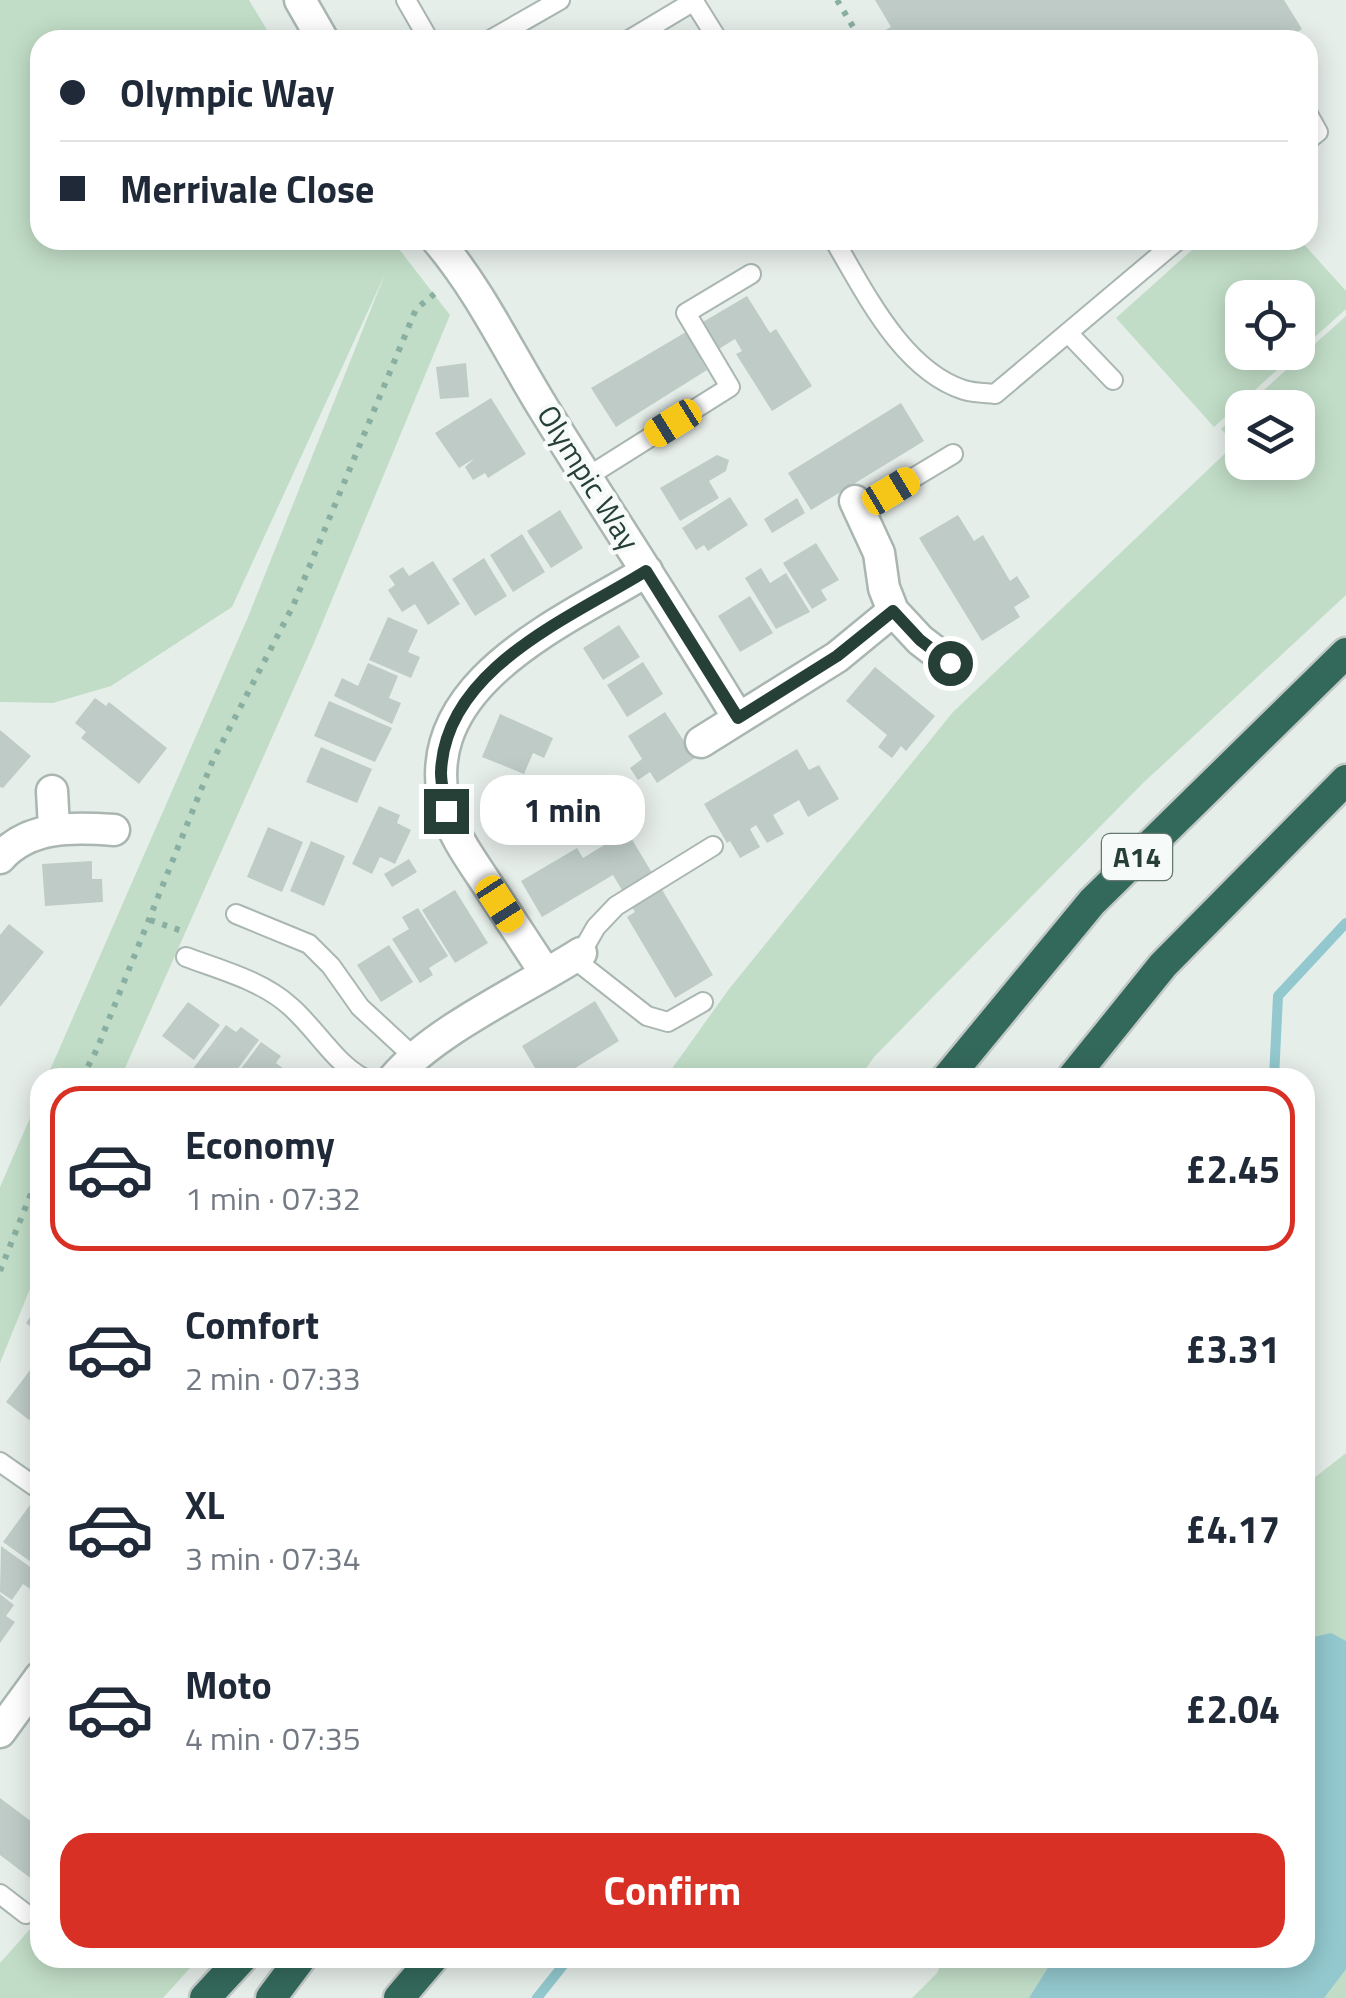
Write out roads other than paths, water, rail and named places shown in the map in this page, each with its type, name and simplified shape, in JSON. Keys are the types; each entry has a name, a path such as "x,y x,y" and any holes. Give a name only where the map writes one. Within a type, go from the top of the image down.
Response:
{"highway":[{"name":"A14","path":"955,1068 1092,902 1346,652"},
{"path":"1080,1068 1163,965 1346,780"},
{"path":"205,1998 233,1968"},
{"path":"271,1998 294,1968"},
{"path":"399,1998 424,1968"}],"street":[{"path":"300,0 317,30"},
{"name":"Olympic Way","path":"445,250 463,271 738,718"},
{"path":"858,505 879,553 884,588 893,611 920,640 950,663"},
{"path":"546,974 462,846 446,811 441,774 448,733 470,692 495,667 646,571"},
{"path":"701,742 837,656 893,611"},
{"path":"52,791 54,828"},
{"path":"0,858 10,847 54,828 114,830"},
{"path":"404,1067 577,955"},
{"path":"0,1732 30,1692"}],"lane":[{"path":"406,0 422,30"},
{"path":"507,30 560,0"},
{"path":"645,30 693,0 712,30"},
{"path":"520,22 525,30"},
{"path":"840,250 883,322 906,351 936,375 964,390 995,394 1167,250"},
{"path":"587,477 730,388 686,313 751,274"},
{"path":"1070,334 1113,380"},
{"path":"858,505 953,454"},
{"path":"702,1002 668,1022 646,1016 577,955 616,906 712,846"},
{"path":"236,914 308,944 331,966 404,1067"},
{"path":"186,957 260,986 288,1003 349,1068"},
{"path":"0,1462 30,1483"},
{"path":"0,1894 26,1914"}],"water":[{"path":"1331,1633 1346,1641 1346,1969 1324,1998 1029,1998 1048,1968 1315,1968 1315,1637"}],"waterway":[{"path":"1274,1068 1278,996 1346,923"},
{"path":"537,1998 561,1968"}]}
